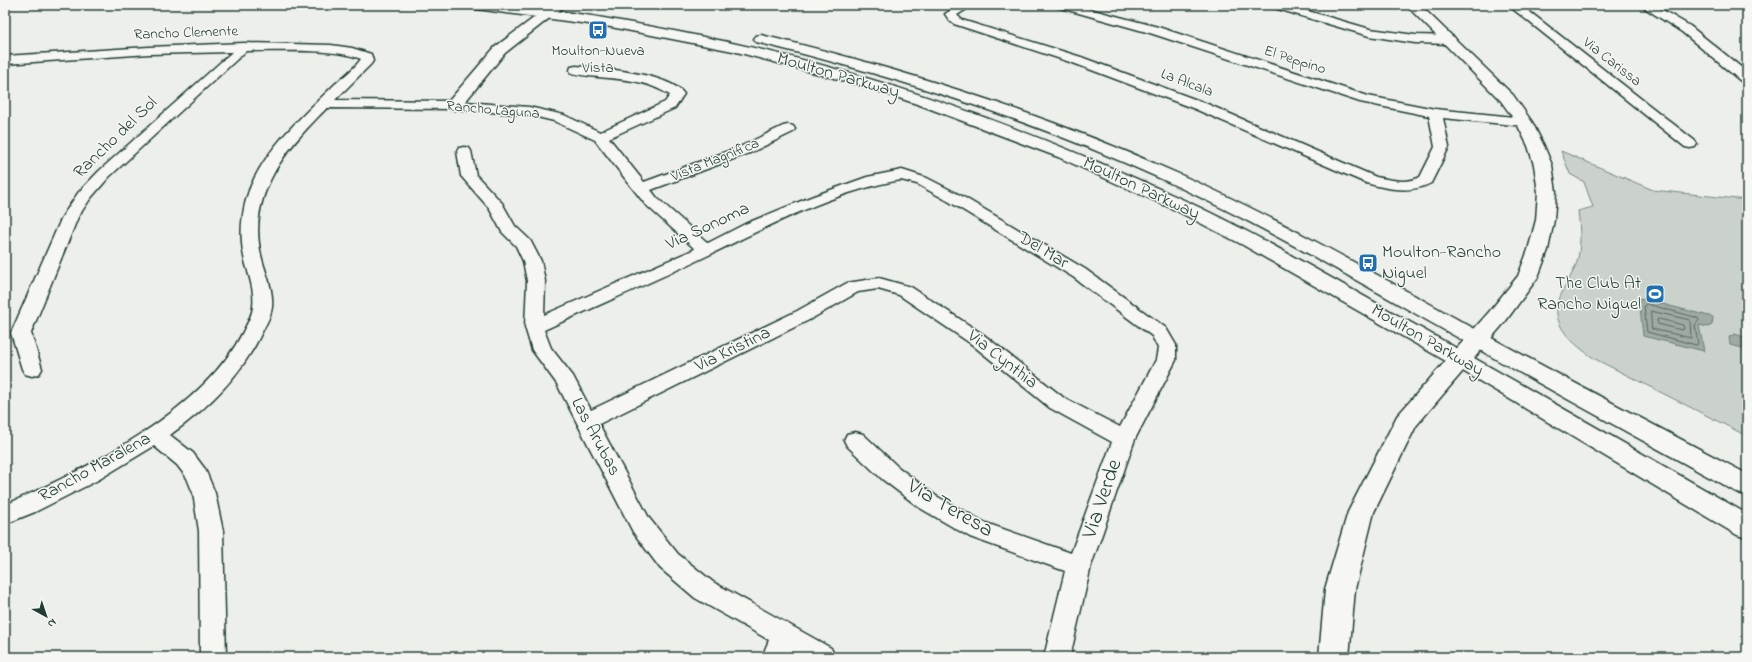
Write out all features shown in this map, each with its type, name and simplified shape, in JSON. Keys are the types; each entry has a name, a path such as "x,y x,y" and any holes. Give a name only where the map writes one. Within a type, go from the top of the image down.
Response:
{"main road":[{"name":"Moulton Parkway","path":"476,5 552,10 735,47 865,82 995,126 1064,153 1182,206 1283,259 1459,359 1747,527"},
{"path":"567,5 623,12"},
{"path":"1334,657 1340,589 1361,512 1406,422 1459,359 1497,317 1528,277 1538,250 1545,220 1547,192 1543,165 1536,146 1524,122 1507,98 1414,5"},
{"path":"454,105 500,50 552,10"},
{"name":"Moulton Parkway","path":"660,19 746,35 839,58 942,90 1051,128 1158,172 1281,230 1477,340 1747,486"}],"street":[{"name":"La Alcala","path":"966,5 951,14 953,18 963,23 1078,60 1192,103 1371,180 1390,185 1418,184 1426,180 1442,147 1435,113"},
{"name":"El Peppino","path":"1061,5 1154,30 1365,99 1435,113 1524,122"},
{"path":"1275,5 1369,32 1416,39 1450,40"},
{"path":"1307,14 1315,5"},
{"name":"Via Carissa","path":"1514,5 1690,144"},
{"path":"1646,5 1686,28 1747,78"},
{"name":"Rancho Clemente","path":"5,60 188,48 244,47 312,48 355,53 367,57"},
{"name":"Rancho del Sol","path":"32,369 22,333 70,217 84,196 104,174 244,47"},
{"name":"Rancho Maralena","path":"5,515 102,468 155,435 197,403 225,374 248,342 260,316 263,291 254,263 250,241 250,212 260,183 276,154 297,128 367,61 367,57"},
{"path":"576,70 623,75 667,87 677,94 670,105 600,137"},
{"name":"Rancho Laguna","path":"322,104 454,105 530,111 559,118 600,137 640,189 706,250"},
{"name":"Vista Magnifica","path":"640,189 747,149 788,129"},
{"name":"Las Arubas","path":"464,151 469,176 496,206 508,228 524,244 532,261 536,281 534,327 542,350 566,381 641,525 669,561 704,590 779,647 822,657"},
{"name":"Via Sonoma","path":"534,327 706,250 751,228 817,200 872,180 902,175"},
{"name":"Del Mar","path":"902,175 922,181 954,198 1079,273 1159,332 1168,348"},
{"name":"Via Kristina","path":"586,421 804,315 853,287 879,283"},
{"name":"Via Cynthia","path":"879,283 905,291 978,339 1057,403 1124,439"},
{"name":"Via Verde","path":"1057,657 1079,566 1124,439 1166,360 1168,348"},
{"path":"155,435 185,459 197,475 204,493 211,531 213,657"},
{"name":"Via Teresa","path":"855,440 890,473 928,502 978,530 1079,566"}],"shaded area":[{"name":"The Club At Rancho Niguel","path":"1561,151 1653,190 1747,200 1747,436 1595,359 1575,344 1563,331 1557,315 1557,307 1560,297 1578,259 1580,238 1578,211 1593,207 1584,182 1570,174"}],"water":[{"path":"1639,298 1713,317 1712,325 1708,327 1699,325 1704,351 1643,336"},
{"path":"1735,334 1747,338 1747,349 1730,345 1729,337"}],"place":[{"name":"Moulton-Nueva Vista","path":"598,30"},
{"name":"Moulton-Rancho Niguel","path":"1368,263"},
{"name":"The Club At Rancho Niguel","path":"1655,294"}]}
